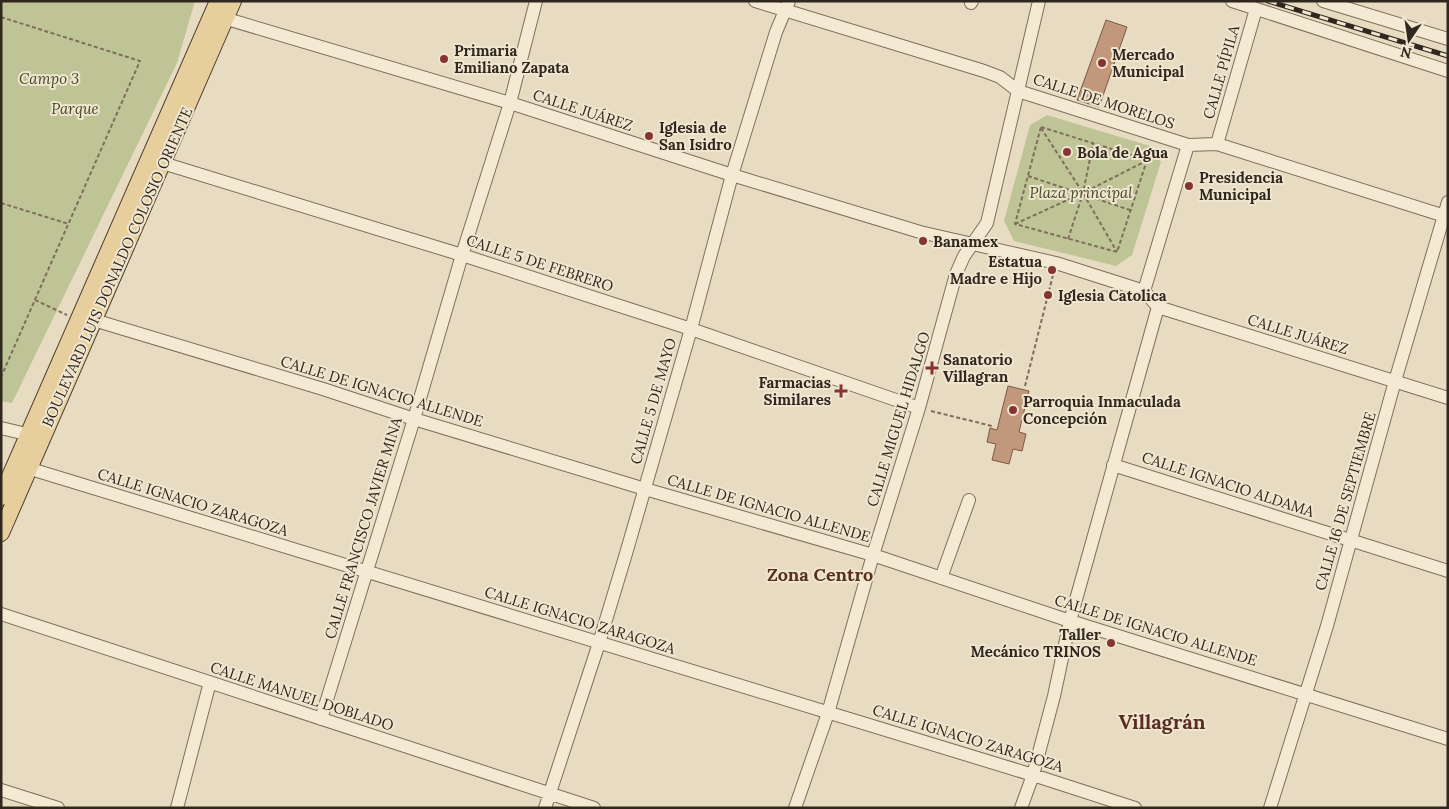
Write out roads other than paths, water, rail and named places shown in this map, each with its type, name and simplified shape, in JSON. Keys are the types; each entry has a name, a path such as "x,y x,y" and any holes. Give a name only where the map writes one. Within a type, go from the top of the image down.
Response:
{"main road":[{"name":"BOULEVARD LUIS DONALDO COLOSIO ORIENTE","path":"1,533 22,467 84,318 156,161 219,11 233,1"},
{"name":"BOULEVARD LUIS DONALDO COLOSIO ORIENTE","path":"1,497 22,467"}],"street":[{"name":"CALLE FRANCISCO JAVIER MINA","path":"321,719 510,103 536,1"},
{"name":"CALLE DE MORELOS","path":"755,1 787,6 984,71 1000,78 1018,91 1188,145 1217,144 1446,216"},
{"path":"1018,91 1039,1"},
{"path":"1232,1 1448,71"},
{"path":"1323,1 1448,39"},
{"name":"CALLE 5 DE MAYO","path":"545,808 599,643 645,490 732,175 774,40 787,6"},
{"name":"CALLE PÍPILA","path":"1217,144 1256,9"},
{"name":"CALLE JUÁREZ","path":"219,11 732,175 920,232 1056,263 1144,291"},
{"name":"CALLE MIGUEL HIDALGO","path":"795,808 828,713 873,555 919,408 956,274 964,256 987,223 1018,91"},
{"path":"1021,808 1033,775 1054,696 1070,621 1158,307 1144,291 1188,145"},
{"name":"CALLE 5 DE FEBRERO","path":"156,161 691,328 919,408"},
{"name":"CALLE 16 DE SEPTIEMBRE","path":"1270,808 1352,541 1395,381 1446,216 1448,202"},
{"name":"CALLE JUÁREZ","path":"1158,307 1448,398"},
{"name":"CALLE DE IGNACIO ALLENDE","path":"84,318 323,389 645,490 873,555 1070,621 1448,739"},
{"path":"1,428 35,436"},
{"name":"CALLE IGNACIO ALDAMA","path":"1113,465 1448,572"},
{"name":"CALLE IGNACIO ZARAGOZA","path":"22,467 1033,775 1135,808"},
{"path":"940,578 969,500"},
{"name":"CALLE MANUEL DOBLADO","path":"1,614 594,808"},
{"path":"178,808 210,682"},
{"path":"1,790 58,808"}],"railway":[{"path":"1268,1 1448,56"}],"place":[{"name":"Primaria Emiliano Zapata","path":"444,59"},
{"name":"Mercado Municipal","path":"1102,63"},
{"name":"Iglesia de San Isidro","path":"649,136"},
{"name":"Bola de Agua","path":"1067,152"},
{"name":"Presidencia Municipal","path":"1189,186"},
{"name":"Banamex","path":"923,241"},
{"name":"Estatua Madre e Hijo","path":"1052,270"},
{"name":"Iglesia Catolica","path":"1048,295"},
{"name":"Sanatorio Villagran","path":"932,368"},
{"name":"Farmacias Similares","path":"841,391"},
{"name":"Parroquia Inmaculada Concepción","path":"1013,410"},
{"name":"Taller Mecánico TRINOS","path":"1111,643"}],"district":[{"name":"Zona Centro","path":"820,574"},
{"name":"Villagrán","path":"1162,721"}],"park label":[{"name":"Campo 3","path":"49,78"},
{"name":"Parque","path":"75,108"},
{"name":"Plaza principal","path":"1081,192"}]}
